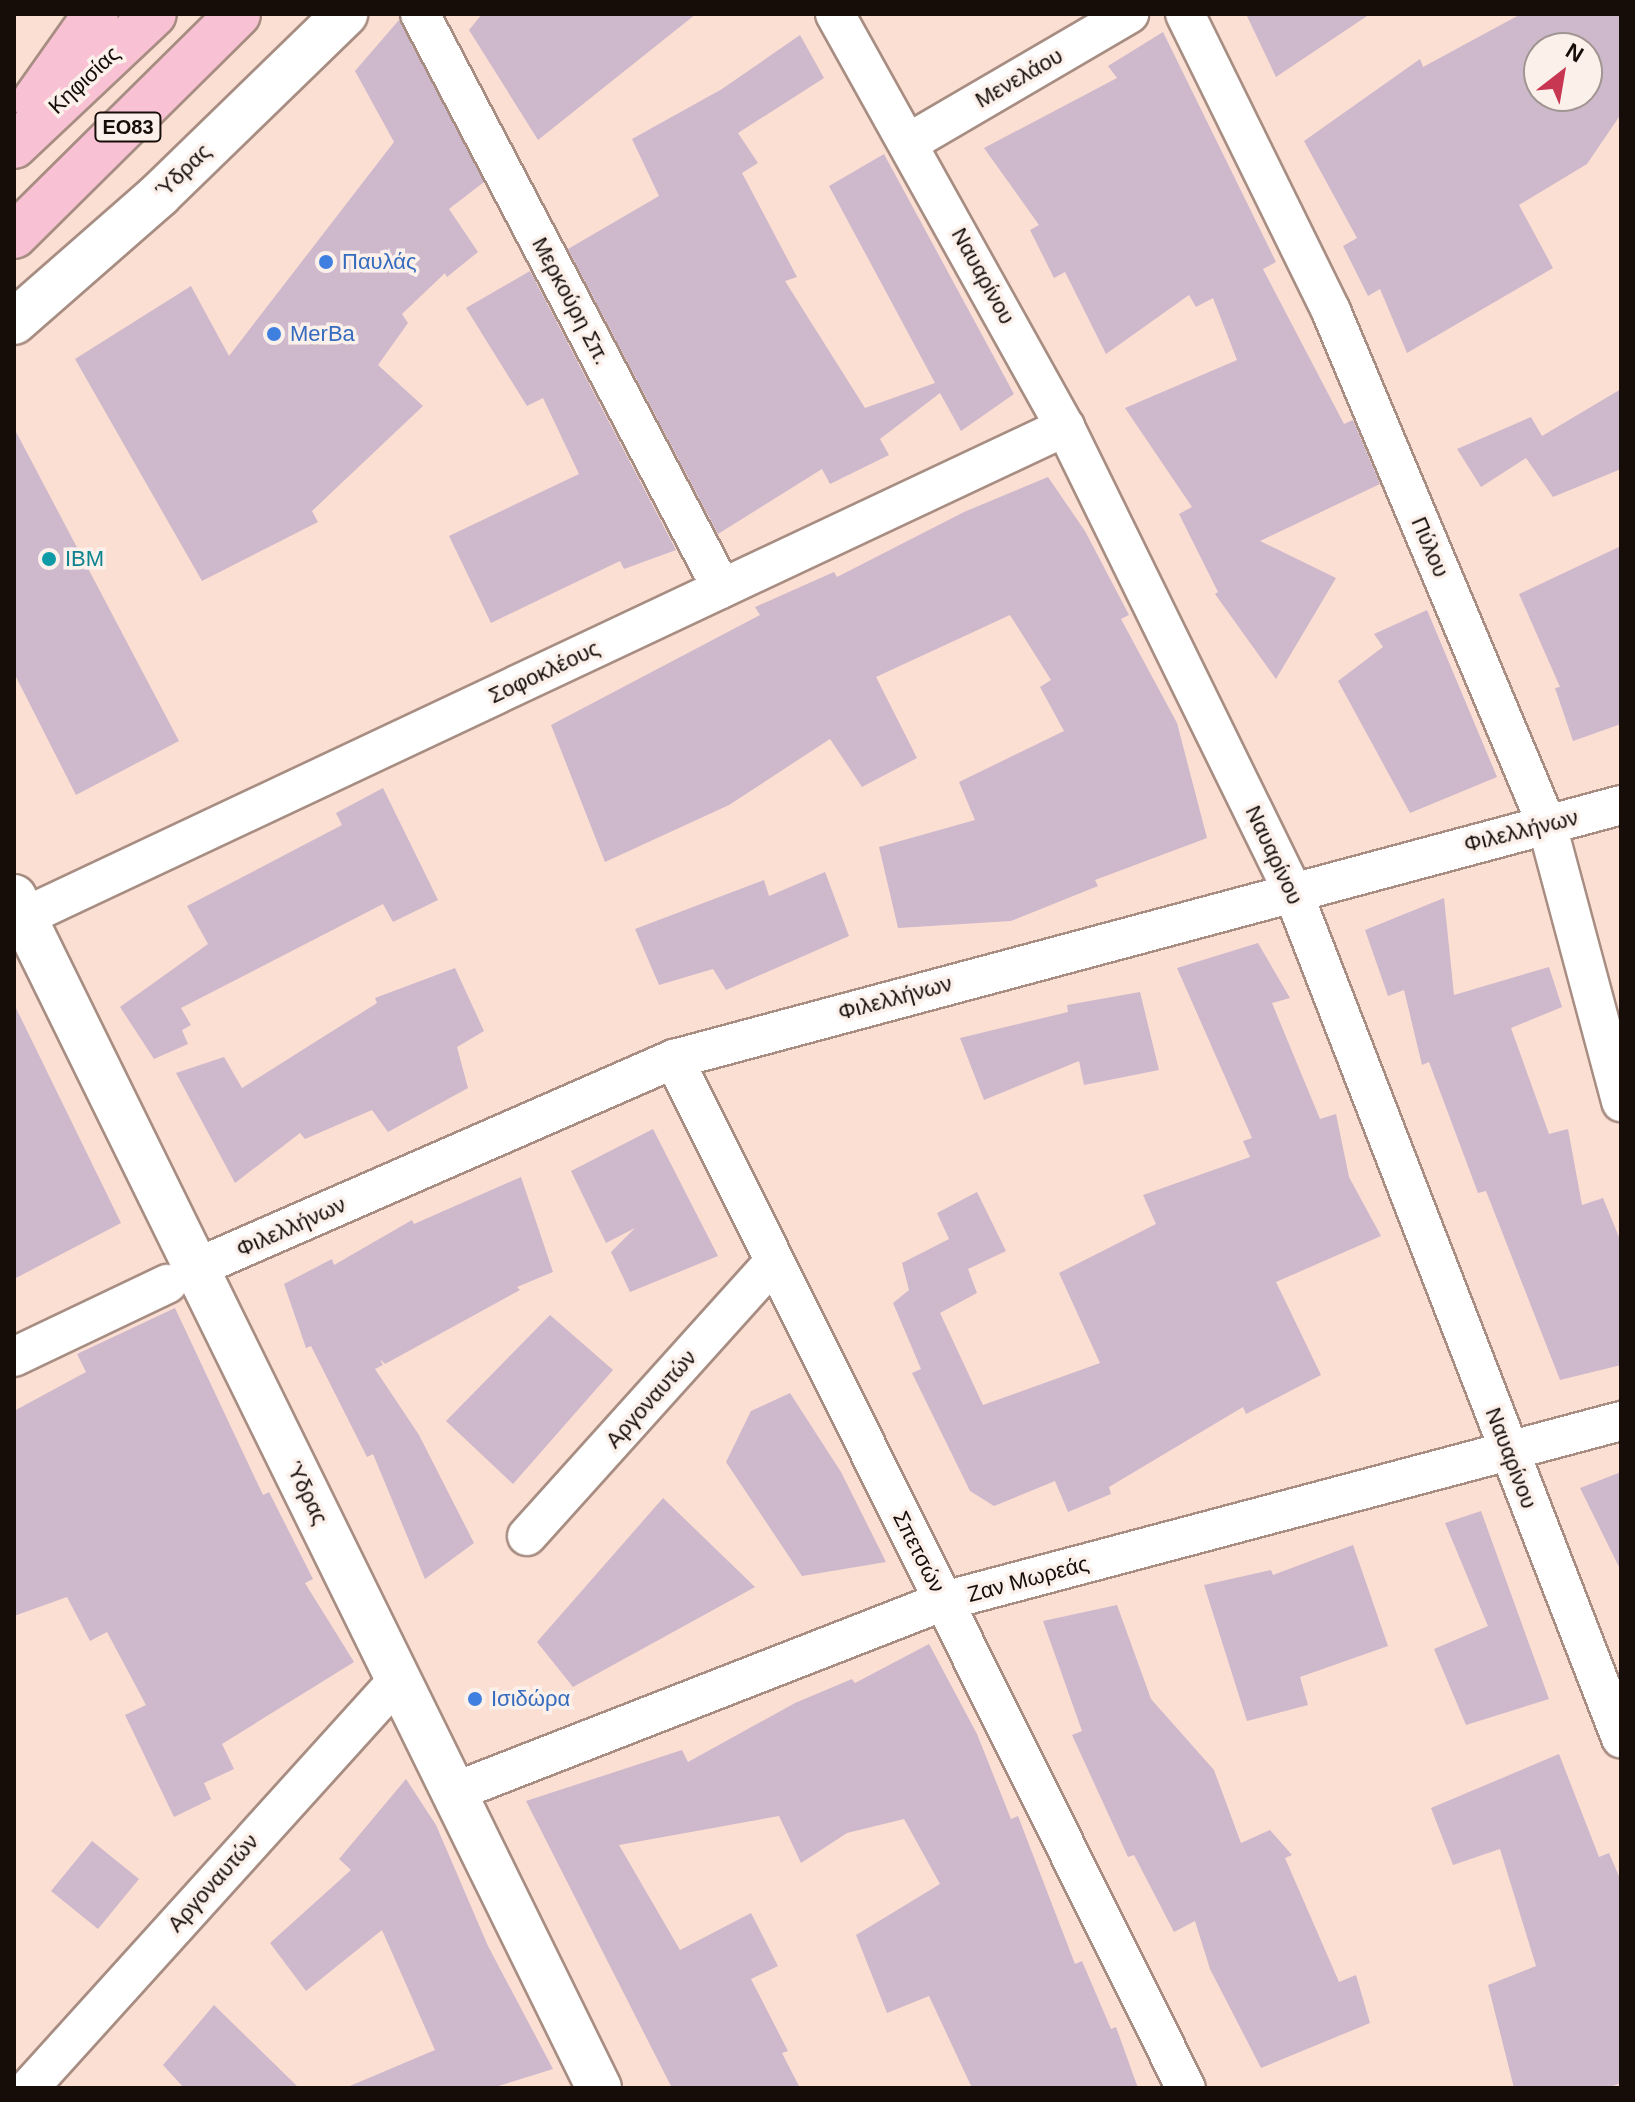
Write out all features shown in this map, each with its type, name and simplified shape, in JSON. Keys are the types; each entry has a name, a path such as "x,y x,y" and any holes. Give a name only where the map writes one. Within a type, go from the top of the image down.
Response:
{"main road":[{"path":"14,129 96,14"},
{"name":"Κηφισίας","path":"14,146 154,14"},
{"name":"ΕΟ83","path":"14,236 238,14"}],"street":[{"name":"Ύδρας","path":"14,322 159,195 345,14"},
{"name":"Μερκούρη Σπ.","path":"420,14 722,589"},
{"name":"Ναυαρίνου","path":"835,14 910,142 1065,427 1292,890 1621,1738"},
{"name":"Μενελάου","path":"910,142 1129,14"},
{"name":"Πύλου","path":"1185,14 1331,311 1547,825 1621,1102"},
{"name":"Σοφοκλέους","path":"19,907 722,589 1065,427"},
{"name":"Φιλελλήνων","path":"14,1357 182,1276 674,1059 1292,890 1621,805"},
{"name":"Ύδρας","path":"19,907 182,1276 398,1680 599,2088"},
{"name":"Σπετσών","path":"674,1059 1186,2088"},
{"name":"Αργοναυτών","path":"527,1536 774,1262"},
{"name":"Ζαν Μωρεάς","path":"454,1792 944,1601 1621,1421"},
{"name":"Αργοναυτών","path":"29,2088 398,1680"}],"building":[{"path":"482,14 696,14 538,140 469,30"},
{"path":"1246,14 1370,14 1276,77"},
{"path":"1521,14 1621,14 1621,114 1587,164 1519,205 1553,268 1407,353 1380,289 1368,296 1343,246 1357,238 1304,141 1420,59 1423,67"},
{"path":"399,20 484,182 449,209 478,252 447,277 445,273 402,314 408,323 378,365 423,406 312,511 318,522 202,581 75,359 191,286 229,356 394,142 355,71"},
{"path":"1163,32 1276,262 1263,269 1344,424 1353,420 1380,484 1260,541 1336,578 1276,679 1215,594 1218,592 1179,514 1192,507 1125,408 1237,360 1213,298 1196,307 1189,295 1106,354 1065,272 1054,278 1030,230 1039,225 984,148 1117,78 1108,66"},
{"path":"800,35 824,78 738,133 758,163 742,173 797,277 785,281 865,408 935,383 829,186 884,154 1014,394 961,431 940,393 880,439 889,455 830,484 822,469 718,534 568,249 659,196 632,139 722,89"},
{"path":"530,271 676,550 624,569 620,561 491,623 449,536 579,474 543,398 527,406 466,308"},
{"path":"1621,389 1621,469 1553,497 1526,458 1481,487 1457,449 1531,417 1542,436"},
{"name":"IBM","path":"14,428 179,741 76,795 14,673"},
{"path":"1048,477 1085,531 1129,615 1121,619 1177,723 1207,838 1095,880 1098,886 1011,921 898,928 879,847 975,820 959,782 1064,731 1040,687 1051,680 1010,615 876,677 917,758 862,787 830,739 729,805 605,862 551,725 760,615 755,607 834,572 837,577 964,512"},
{"path":"1621,546 1621,724 1573,741 1555,688 1560,687 1519,594"},
{"path":"1427,610 1497,777 1410,813 1338,681 1383,647 1374,634"},
{"path":"383,788 438,900 393,922 383,904 181,1008 191,1025 182,1030 188,1044 154,1059 120,1007 208,944 187,906 342,825 336,813"},
{"path":"825,872 849,936 726,990 713,969 659,985 635,929 764,880 769,896"},
{"path":"1444,898 1454,995 1549,967 1562,1007 1511,1028 1549,1134 1568,1129 1582,1205 1603,1198 1621,1242 1621,1365 1560,1380 1486,1191 1478,1193 1429,1062 1422,1065 1404,990 1388,996 1365,930"},
{"path":"1258,943 1290,998 1272,1003 1320,1119 1336,1114 1349,1177 1381,1236 1276,1282 1321,1375 1246,1414 1243,1407 1109,1487 1111,1494 1068,1512 1055,1481 994,1506 970,1491 912,1373 921,1369 893,1303 909,1290 902,1263 949,1239 937,1213 977,1192 1006,1251 968,1269 977,1293 940,1313 983,1405 1100,1363 1059,1273 1156,1224 1143,1195 1250,1157 1243,1141 1252,1138 1177,968"},
{"path":"455,968 484,1031 457,1047 468,1088 388,1132 372,1110 305,1139 300,1133 235,1183 176,1073 224,1057 242,1088 377,1003 375,998"},
{"path":"1140,992 1159,1070 1084,1085 1079,1061 984,1100 960,1038 1068,1012 1067,1005"},
{"path":"14,1004 121,1223 14,1279"},
{"path":"653,1129 718,1256 630,1292 611,1252 635,1228 606,1243 571,1171"},
{"path":"521,1177 553,1272 517,1287 520,1290 385,1364 380,1359 383,1365 375,1369 419,1435 474,1543 425,1579 373,1454 367,1457 311,1346 306,1348 284,1284 332,1259 334,1265 412,1220 414,1224"},
{"path":"175,1308 263,1495 269,1492 313,1579 305,1583 354,1662 222,1744 234,1769 204,1783 211,1799 174,1817 125,1715 146,1705 107,1632 90,1641 67,1597 14,1616 14,1411 86,1372 77,1354"},
{"path":"550,1315 613,1370 513,1484 446,1421"},
{"path":"790,1393 841,1472 886,1562 802,1576 726,1462 751,1411"},
{"path":"1621,1472 1621,1571 1580,1488"},
{"path":"663,1498 755,1587 573,1687 537,1642"},
{"path":"1481,1511 1549,1699 1466,1725 1434,1649 1488,1626 1445,1523"},
{"path":"1353,1545 1388,1646 1300,1677 1308,1705 1247,1721 1204,1585 1271,1570 1273,1575"},
{"path":"1117,1605 1151,1699 1214,1770 1241,1843 1270,1830 1292,1855 1285,1858 1339,1982 1356,1975 1370,2023 1261,2068 1210,1969 1195,1921 1174,1932 1134,1855 1128,1857 1072,1735 1082,1731 1043,1621"},
{"path":"929,1644 977,1734 1011,1819 1018,1816 1075,1964 1082,1961 1111,2029 1116,2027 1138,2088 972,2088 929,1996 887,2013 856,1935 940,1884 904,1819 847,1833 801,1863 779,1816 619,1845 680,1950 751,1913 778,1966 751,1979 788,2051 782,2053 800,2088 672,2088 526,1801 682,1750 688,1762 795,1703 852,1679 855,1683"},
{"path":"1559,1754 1599,1857 1609,1853 1621,1881 1621,2083 1607,2088 1514,2088 1488,1985 1536,1966 1500,1849 1453,1865 1431,1808"},
{"path":"406,1779 436,1825 488,1946 553,2069 492,2088 345,2088 435,2050 382,1930 306,1991 270,1943 351,1870 339,1859"},
{"path":"92,1841 139,1879 98,1929 51,1891"},
{"path":"214,2005 299,2088 184,2088 163,2065"}],"place":[{"name":"Παυλάς","path":"326,262"},
{"name":"MerBa","path":"274,334"},
{"name":"IBM","path":"49,559"},
{"name":"Ισιδώρα","path":"475,1699"}]}
